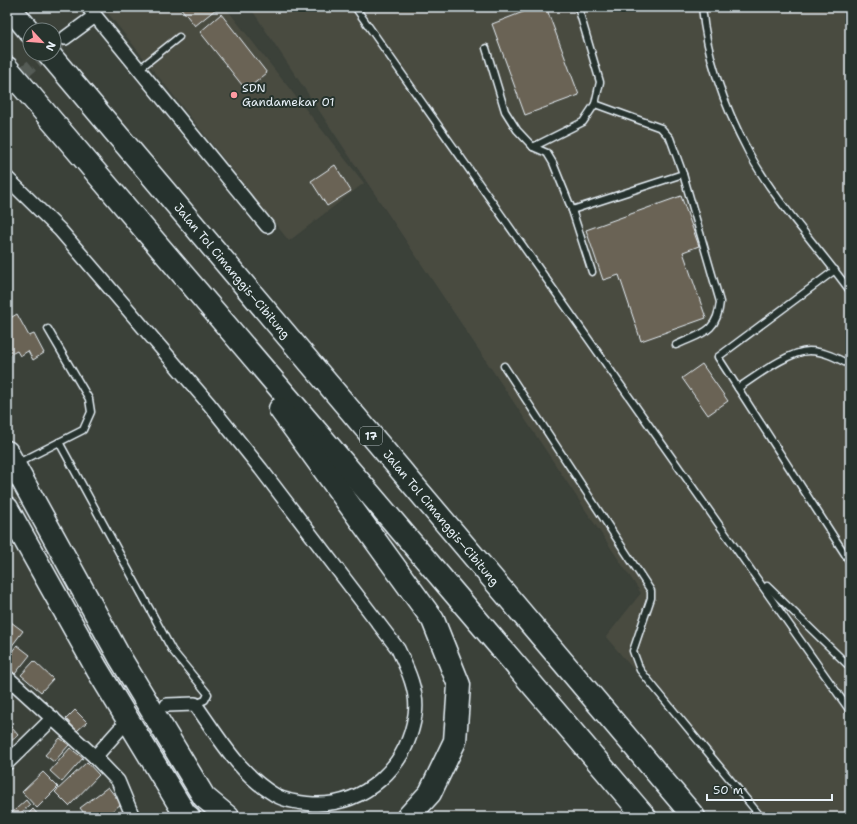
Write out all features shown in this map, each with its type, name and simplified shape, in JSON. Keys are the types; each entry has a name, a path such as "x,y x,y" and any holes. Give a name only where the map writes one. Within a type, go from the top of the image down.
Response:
{"highway":[{"path":"9,7 22,22"},
{"name":"Jalan Tol Cimanggis–Cibitung","path":"56,62 694,817"},
{"path":"7,68 644,817"},
{"path":"179,270 433,620 459,685 455,741 430,792 408,817"},
{"path":"11,458 123,663 204,797 228,817"},
{"path":"7,508 97,669 185,814 189,817"}],"street":[{"path":"65,38 92,11 266,226"},
{"path":"7,178 60,230 209,404 271,481 398,649 408,672 415,697 415,715 407,742 397,763 383,779 354,798 330,805 302,803 275,796 249,776 229,752 195,704 167,705"},
{"path":"7,677 95,757 118,781 132,816"},
{"path":"7,763 53,718"},
{"path":"95,757 119,730"}],"lane":[{"path":"356,7 850,711"},
{"path":"533,146 584,122 594,104 600,82 578,7"},
{"path":"702,7 705,36 720,92 750,154 782,203 850,291"},
{"path":"139,69 179,37"},
{"path":"486,48 505,111 517,130 533,146 547,153 572,210 592,272"},
{"path":"594,104 662,128 670,138 683,174 720,302 719,315 710,330 676,345"},
{"path":"572,210 683,174"},
{"path":"835,270 718,357 850,562"},
{"path":"11,458 59,442 83,430 91,412 89,399 48,329"},
{"path":"738,388 782,360 808,351 833,356 850,365"},
{"path":"504,366 651,591 651,598 633,651 640,670 761,817"},
{"path":"59,442 172,650 208,694 205,700 195,704"},
{"path":"755,575 850,667"},
{"path":"132,816 149,817"}],"shaded area":[{"name":"SDN Gandamekar 01","path":"103,7 225,7 364,183 289,241"},
{"path":"250,7 850,7 850,817 759,817 606,637 641,593"}],"building":[{"path":"180,7 215,7 216,9 195,26"},
{"path":"536,7 546,7 579,95 525,115 492,24"},
{"path":"221,14 267,73 246,90 200,32"},
{"path":"335,165 351,191 327,206 311,181"},
{"path":"681,196 699,246 683,252 706,318 641,341 619,275 603,280 586,230"},
{"path":"17,314 29,336 34,334 44,353 33,360 28,351 20,356 17,351 9,355 7,352 7,320"},
{"path":"702,364 728,401 708,415 682,378"},
{"path":"7,619 23,631 11,647 7,644"},
{"path":"17,645 30,655 15,674 7,668 7,658"},
{"path":"34,661 53,679 41,692 21,675"},
{"path":"75,710 87,722 77,731 66,719"},
{"path":"7,722 18,735 7,745"},
{"path":"60,738 69,745 54,762 45,755"},
{"path":"70,748 83,758 62,782 50,771"},
{"path":"87,762 99,775 69,806 55,792"},
{"path":"43,772 58,787 37,808 22,792"},
{"path":"108,787 121,804 105,817 87,817 80,808"},
{"path":"26,800 30,805 16,817 7,817"},
{"path":"33,809 40,817 25,817"},
{"path":"121,812 124,817 113,817"}],"tunnel":[{"path":"7,86 36,62"}],"place":[{"name":"SDN Gandamekar 01","path":"234,95"}]}
